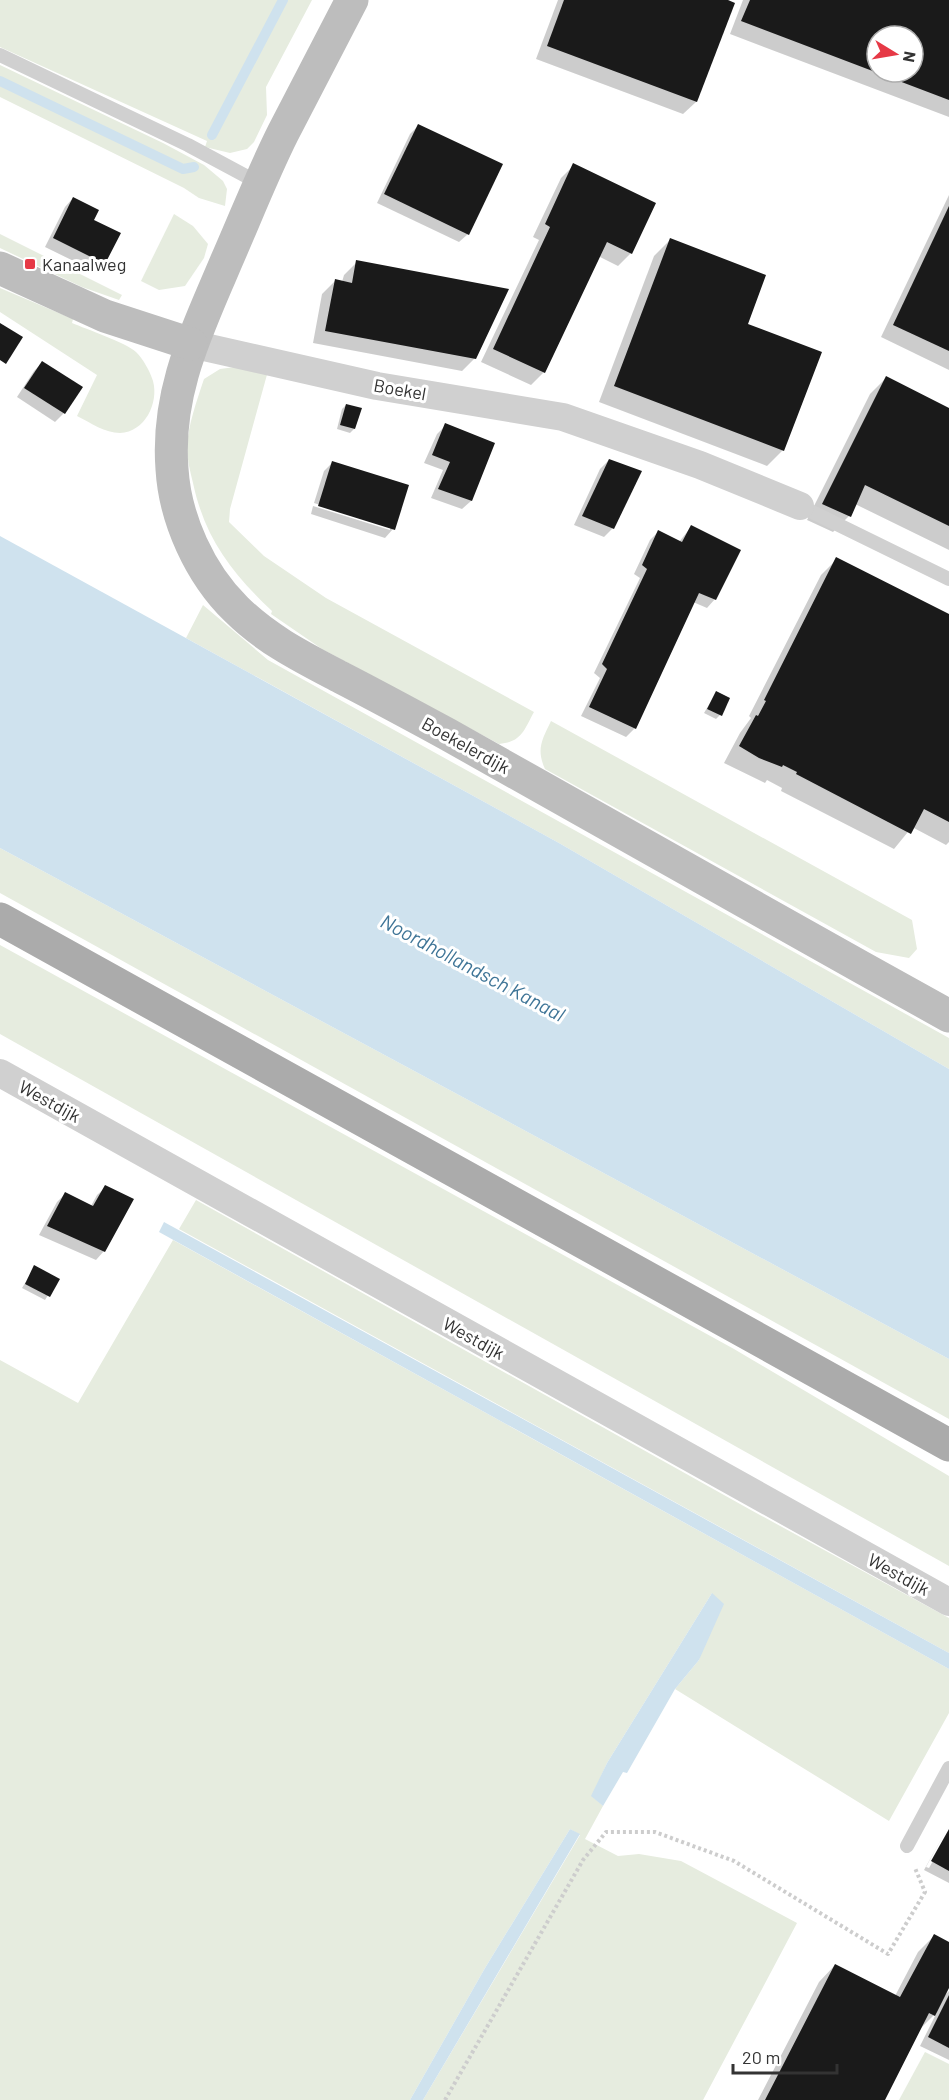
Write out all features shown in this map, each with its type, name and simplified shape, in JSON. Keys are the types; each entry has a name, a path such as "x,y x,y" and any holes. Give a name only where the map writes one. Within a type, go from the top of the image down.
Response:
{"main road":[{"path":"0,919 949,1445"}],"street":[{"path":"191,344 259,183 352,0"},
{"name":"Boekel","path":"0,268 105,316 191,344 377,386 563,417 700,465 800,506"},
{"name":"Boekelerdijk","path":"191,344 174,402 171,468 174,496 188,538 220,593 237,610 280,646 418,718 949,1016"},
{"name":"Westdijk","path":"0,1073 949,1602"}],"lane":[{"path":"0,55 188,145 259,183"},
{"path":"800,506 949,579"},
{"path":"907,1846 949,1768"}],"path":[{"path":"445,2100 583,1860 606,1832 655,1832 734,1861 888,1954 925,1892 907,1846"}],"shaded area":[{"path":"0,0 312,0 266,87 267,115 254,142 247,149 230,153 205,147 207,141 0,47"},
{"path":"0,65 204,165 223,181 227,189 225,206 199,198 184,188 0,97"},
{"path":"174,214 193,226 208,244 204,258 185,286 159,290 141,281"},
{"path":"0,234 122,295 119,300 82,287 0,248"},
{"path":"0,288 73,319 72,323 115,340 136,352 148,369 154,390 152,407 143,422 137,428 114,433 77,416 97,375 0,312"},
{"path":"235,367 268,371 230,509 229,522 264,556 326,598 534,712 518,738 499,744 322,649 271,614 272,611 233,569 213,538 198,503 187,447 191,421 204,379 220,369"},
{"path":"203,605 268,660 949,1038 949,1069 559,843 186,638"},
{"path":"551,721 912,920 917,949 909,958 876,952 545,769 541,750"},
{"path":"0,848 949,1359 949,1419 0,893"},
{"path":"0,945 734,1349 949,1476 949,1566 0,1034"},
{"path":"196,1200 949,1618 949,1653 179,1229"},
{"path":"173,1240 949,1669 949,1713 889,1821 675,1689 699,1660 712,1593 607,1763 592,1796 603,1806 585,1839 618,1856 639,1854 681,1861 797,1923 703,2100 423,2100 580,1835 570,1829 485,1968 410,2100 0,2100 0,1360 78,1403"},
{"path":"925,2052 949,2064 949,2100 899,2100"}],"water":[{"name":"Noordhollandsch Kanaal","path":"0,536 559,843 949,1069 949,1359 0,848"},
{"path":"164,1222 949,1653 949,1669 159,1232"},
{"path":"712,1593 724,1604 699,1660 675,1689 627,1773 623,1772 603,1806 591,1796 607,1763"},
{"path":"570,1829 580,1834 423,2100 410,2100 485,1968"}],"building":[{"path":"564,0 728,0 735,3 697,102 547,46"},
{"path":"750,0 949,0 949,100 907,84 925,84 925,24 865,24 865,68 741,21"},
{"path":"418,124 503,164 469,235 384,194"},
{"path":"573,163 656,203 632,254 607,242 545,373 493,349 550,227 545,224"},
{"path":"73,197 99,210 94,220 121,233 105,264 53,238"},
{"path":"949,206 949,351 893,325"},
{"path":"670,238 766,275 748,324 822,352 784,451 614,386"},
{"path":"356,260 509,289 476,359 325,331 335,279 352,283"},
{"path":"0,323 23,337 6,364 0,360"},
{"path":"42,361 83,387 65,414 24,388"},
{"path":"886,376 949,408 949,526 865,485 851,517 822,504"},
{"path":"346,404 362,408 355,429 340,425"},
{"path":"445,423 495,443 472,501 438,489 450,462 432,455"},
{"path":"609,459 642,471 614,529 582,516"},
{"path":"332,461 409,485 395,530 318,506"},
{"path":"691,525 741,550 716,600 699,593 636,729 589,707 607,669 602,664 647,569 642,565 658,530 682,542"},
{"path":"836,557 949,614 949,822 924,809 911,834 796,774 797,772 759,758 739,746 766,701 764,700"},
{"path":"716,691 730,698 722,716 707,709"},
{"path":"105,1185 134,1199 105,1252 47,1226 65,1192 93,1206"},
{"path":"34,1265 60,1279 50,1297 25,1284"},
{"path":"949,1829 949,1871 931,1861"},
{"path":"934,1934 949,1942 949,1988 935,2016 929,2013 885,2100 765,2100 835,1964 900,1997"},
{"path":"949,1995 949,2048 928,2037"}],"waterway":[{"path":"212,135 283,0"},
{"path":"0,81 183,169 194,167"}],"place":[{"name":"Kanaalweg","path":"30,264"}]}
